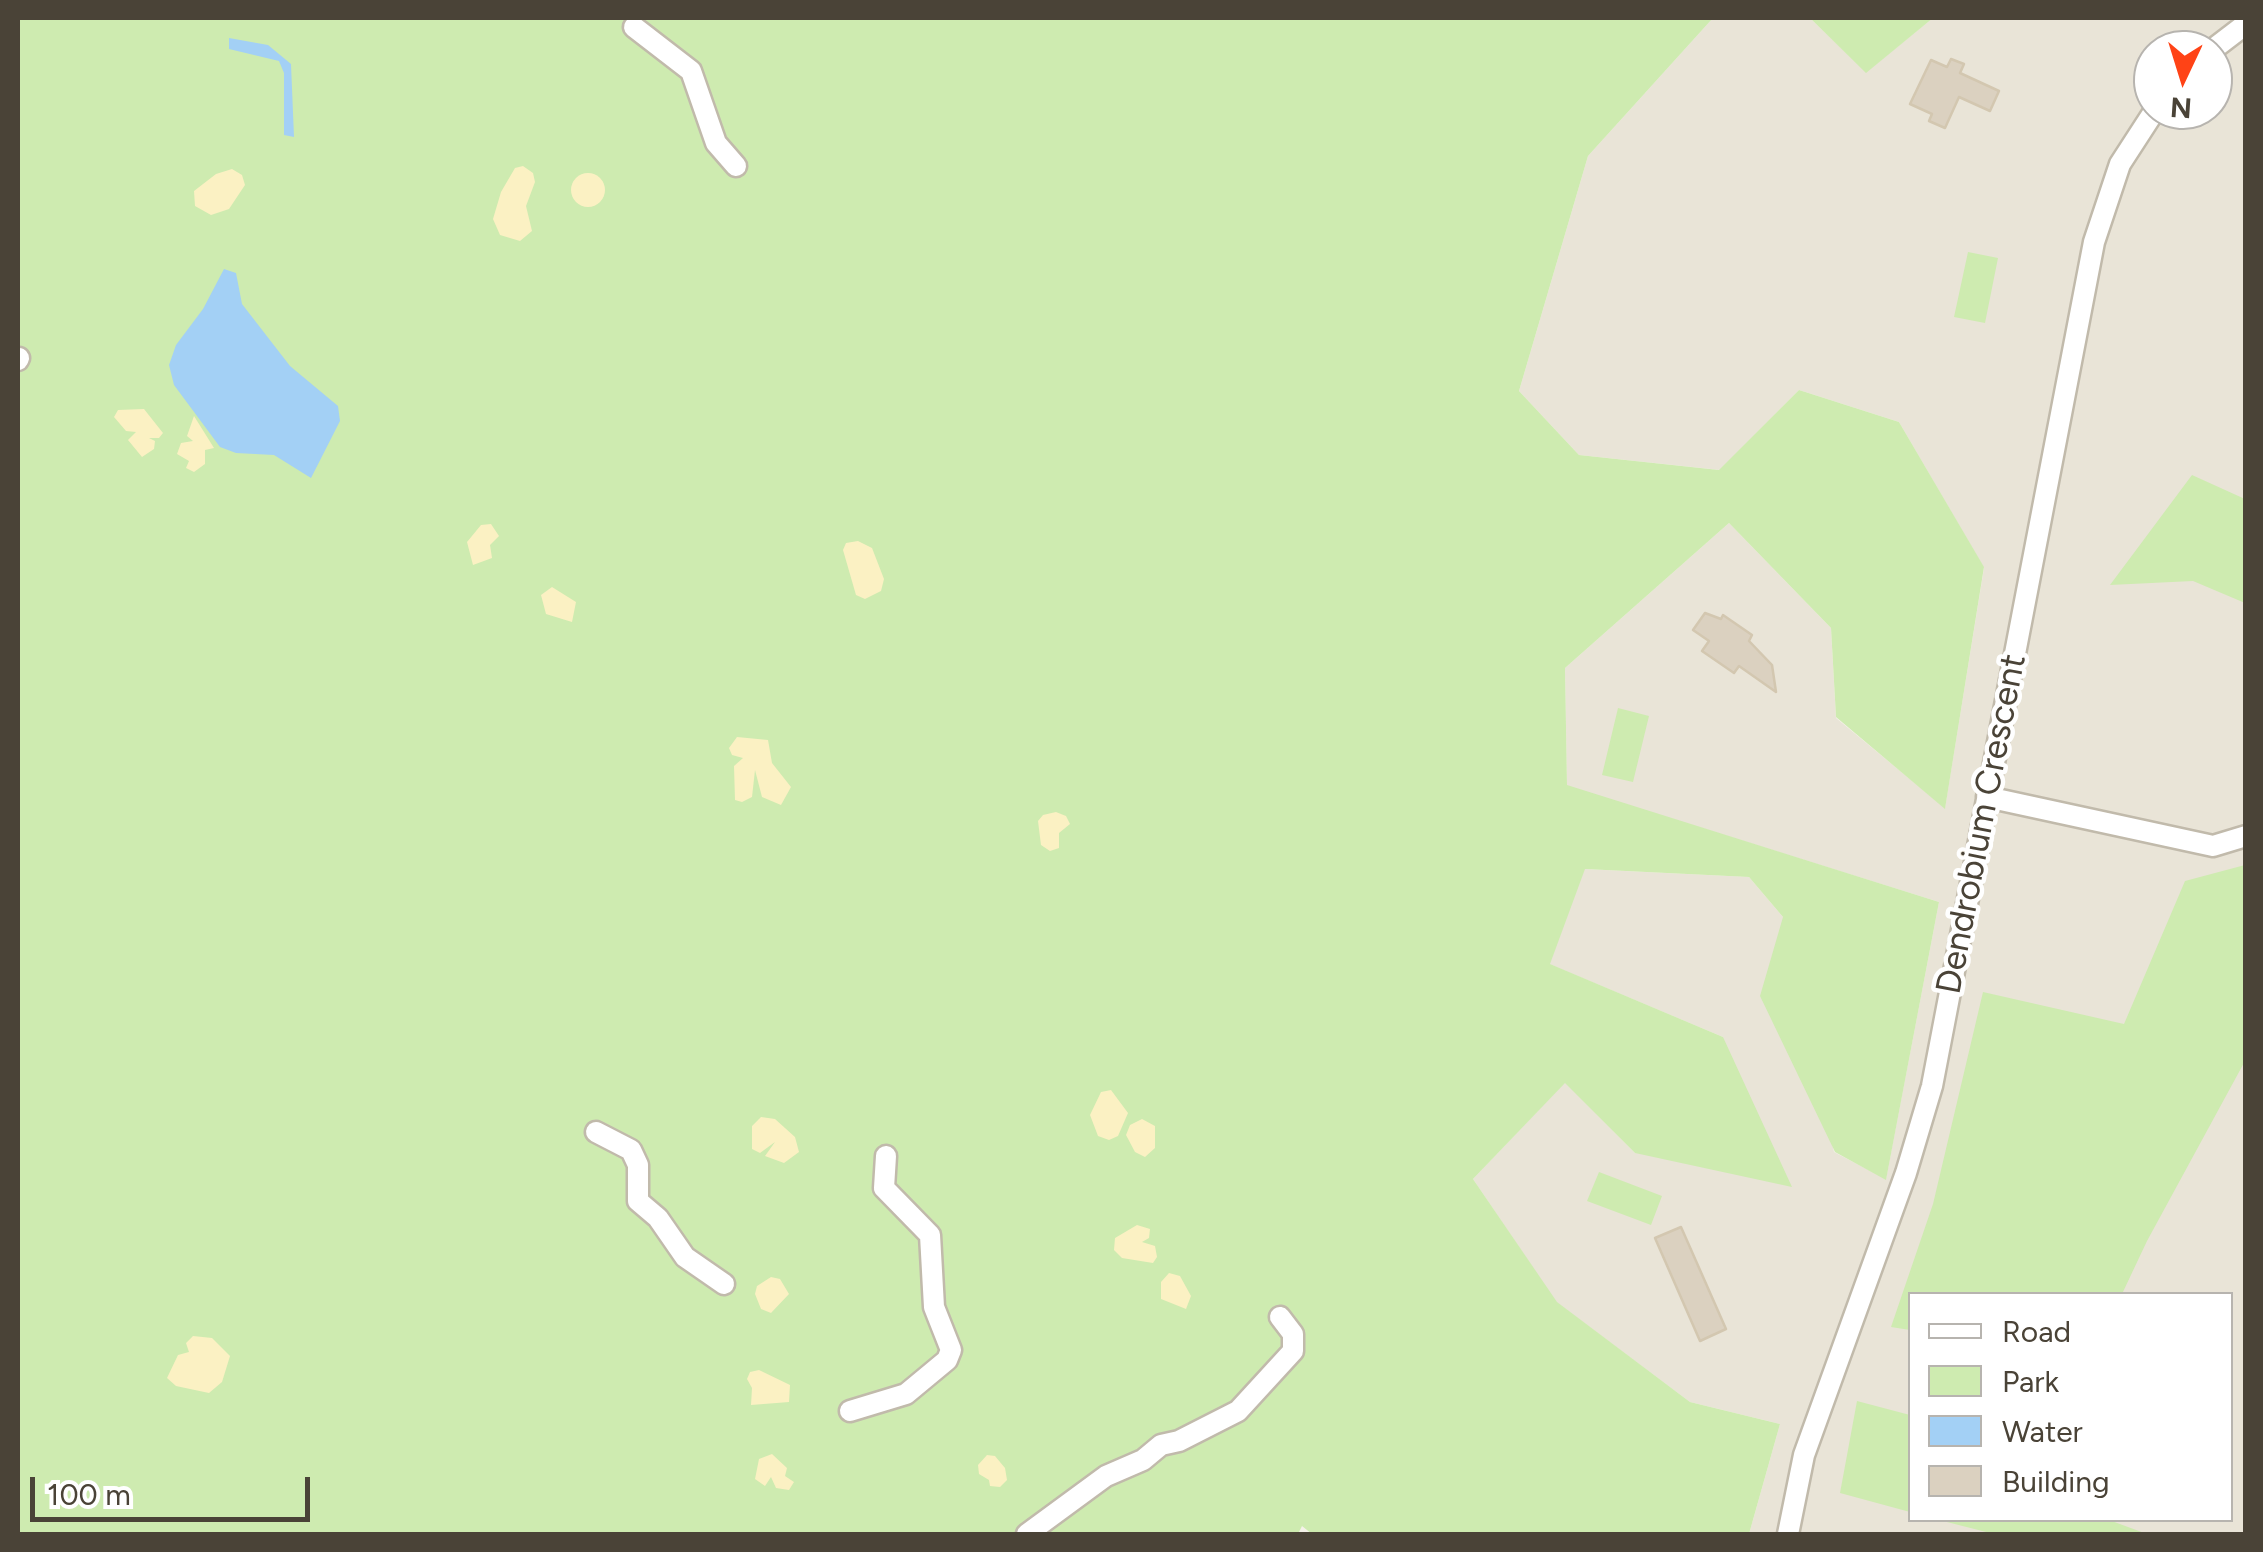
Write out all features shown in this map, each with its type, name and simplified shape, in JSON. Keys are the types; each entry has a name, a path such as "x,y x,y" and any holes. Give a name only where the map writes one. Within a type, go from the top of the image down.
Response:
{"street":[{"path":"634,26 691,71 716,143 736,166"},
{"name":"Dendrobium Crescent","path":"1788,1534 1804,1455 1919,1134 2094,242 2120,164 2139,130"},
{"path":"1987,797 2213,846 2246,836"},
{"path":"596,1132 632,1150 638,1166 638,1201 658,1218 685,1257 724,1284"},
{"path":"850,1411 906,1394 947,1360 951,1350 934,1307 930,1235 884,1188 886,1156"},
{"path":"1027,1534 1106,1476 1142,1460 1160,1445 1179,1441 1238,1411 1293,1351 1293,1334 1280,1317"}],"shaded area":[{"path":"1713,18 1810,18 1866,72 1933,18 2245,18 2245,1534 1749,1534 1780,1424 1690,1402 1556,1302 1473,1179 1565,1082 1635,1153 1723,1037 1549,964 1584,869 1749,877 1783,917 1834,1152 1886,1179 1939,902 1567,786 1565,668 1729,523 1831,628 1836,718 1945,808 1984,568 1899,422 1799,390 1720,470 1579,455 1519,391 1588,156"}],"green space":[{"path":"18,18 1713,18 1588,156 1519,391 1579,455 1719,470 1799,390 1899,422 1984,567 1945,809 1836,717 1831,628 1729,523 1565,668 1567,785 1939,902 1886,1180 1835,1152 1760,996 1783,917 1749,877 1585,869 1550,964 1723,1037 1792,1187 1635,1153 1565,1083 1473,1179 1557,1302 1690,1402 1780,1424 1749,1534 1312,1534 1302,1526 1298,1534 18,1534"},
{"path":"1810,18 1933,18 1866,73"},
{"path":"1968,252 1998,258 1985,323 1954,317"},
{"path":"2192,475 2245,499 2245,603 2193,581 2110,585"},
{"path":"1618,708 1649,716 1633,782 1602,775"},
{"path":"2245,865 2245,1061 2123,1292 1908,1292 1908,1330 1891,1327 1933,1204 1983,992 2124,1024 2185,881"},
{"path":"1599,1172 1662,1196 1651,1225 1587,1201"},
{"path":"1857,1401 1908,1414 1908,1511 1840,1493"},
{"path":"1947,1522 2114,1522 2147,1534 1994,1534"}],"sand":[{"path":"523,166 533,173 535,182 526,206 532,231 520,241 500,235 493,219 501,192 515,168"},
{"path":"232,169 242,175 245,185 229,209 211,215 195,206 194,191 216,174"},
{"path":"588,173 600,178 605,190 600,202 588,207 576,202 571,190 576,178"},
{"path":"144,409 163,433 159,438 149,438 155,441 154,449 142,457 128,440 136,432 126,431 114,417 118,410"},
{"path":"194,416 214,448 205,450 205,464 194,472 186,468 189,461 177,454 181,443 193,441 187,436"},
{"path":"491,524 499,536 490,545 492,558 473,565 467,542 481,525"},
{"path":"858,541 872,548 884,579 881,591 865,599 856,595 843,550 846,543"},
{"path":"552,587 576,602 572,622 546,614 541,595"},
{"path":"737,737 768,740 772,763 791,787 781,805 762,797 755,770 752,797 742,802 735,800 734,766 743,758 732,755 729,748"},
{"path":"1056,812 1066,816 1070,824 1059,833 1059,848 1050,851 1041,845 1038,821 1043,815"},
{"path":"1111,1090 1128,1113 1118,1136 1109,1140 1098,1136 1090,1115 1101,1092"},
{"path":"761,1117 775,1119 795,1137 799,1152 784,1163 765,1156 775,1142 760,1153 752,1149 752,1126"},
{"path":"1142,1119 1155,1126 1155,1148 1145,1157 1135,1152 1126,1135 1130,1125"},
{"path":"1137,1225 1150,1229 1149,1238 1142,1242 1155,1246 1157,1257 1153,1263 1122,1258 1114,1250 1115,1238"},
{"path":"1169,1273 1180,1276 1191,1296 1186,1309 1161,1299 1161,1282"},
{"path":"771,1277 780,1279 789,1294 771,1313 761,1309 755,1294 757,1286"},
{"path":"193,1336 212,1338 230,1356 222,1382 209,1393 176,1386 167,1378 178,1355 189,1352 186,1343"},
{"path":"759,1370 790,1385 789,1402 751,1405 752,1388 747,1379 750,1372"},
{"path":"772,1454 787,1468 785,1476 794,1482 789,1490 776,1488 771,1477 765,1486 755,1479 759,1459"},
{"path":"987,1455 995,1456 1005,1468 1007,1480 1000,1487 990,1486 989,1480 979,1474 978,1465"}],"water":[{"path":"229,38 268,45 291,64 294,137 284,135 284,73 279,61 229,49"},
{"path":"224,269 236,273 242,304 290,366 338,406 340,421 311,478 274,455 236,453 220,447 174,385 169,365 176,345 203,309"}],"building":[{"path":"1951,59 1964,64 1960,73 1999,91 1990,111 1959,97 1945,128 1929,121 1932,114 1910,104 1931,60 1947,67"},
{"path":"1705,613 1721,619 1723,615 1752,635 1749,641 1772,665 1776,692 1739,666 1734,673 1702,651 1709,641 1693,630"},
{"path":"1681,1227 1726,1329 1700,1341 1655,1238"}]}
